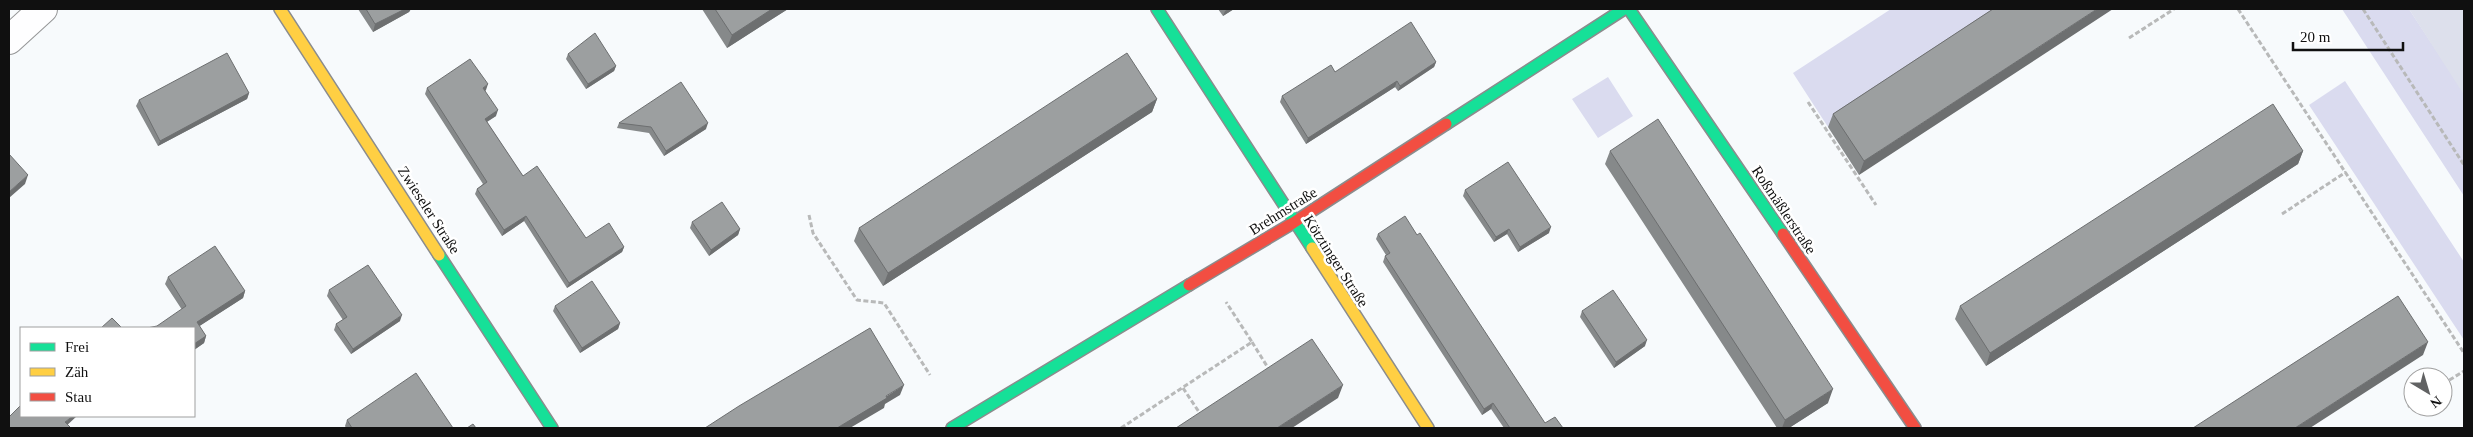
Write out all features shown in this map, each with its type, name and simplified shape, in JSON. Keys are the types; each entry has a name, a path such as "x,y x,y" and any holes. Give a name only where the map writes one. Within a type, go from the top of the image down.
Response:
{"street":[{"path":"9,40 43,9"},
{"name":"Zwieseler Straße","path":"280,9 552,428"},
{"name":"Kötztinger Straße","path":"1157,9 1293,223 1428,428"},
{"name":"Brehmstraße","path":"952,428 1293,223 1624,9"},
{"name":"Roßmäßlerstraße","path":"1629,9 1914,428"}],"path":[{"path":"2129,38 2174,9"},
{"path":"2238,9 2464,353"},
{"path":"2363,9 2464,165"},
{"path":"1808,102 1876,205"},
{"path":"2282,214 2346,172"},
{"path":"809,215 813,233 858,300 884,303 930,375"},
{"path":"1208,274 1273,375"},
{"path":"1121,428 1252,342"},
{"path":"2453,378 2464,371"},
{"path":"1183,388 1204,420"}],"shaded area":[{"path":"1891,9 2009,9 1828,127 1793,73"},
{"path":"2342,9 2409,9 2464,93 2464,196"},
{"path":"2409,9 2464,9 2464,95"},
{"path":"1608,77 1633,116 1598,138 1572,99"},
{"path":"2345,81 2464,262 2464,340 2309,105"}],"building":[{"path":"366,9 405,9 375,24"},
{"path":"715,9 772,9 732,35"},
{"path":"1993,9 2097,9 1864,161 1833,114"},
{"path":"1411,22 1436,62 1400,86 1397,81 1308,138 1282,96 1331,65 1335,72"},
{"path":"595,33 616,66 588,84 568,54"},
{"path":"227,53 249,93 160,141 139,100"},
{"path":"1127,53 1157,99 888,273 859,228"},
{"path":"470,59 488,84 483,88 498,110 485,119 523,176 537,166 586,238 609,223 624,247 569,283 526,216 504,230 477,189 487,182 427,88"},
{"path":"681,82 708,123 666,151 651,127 619,123"},
{"path":"2273,104 2303,151 1990,353 1960,306"},
{"path":"1658,119 1833,389 1785,420 1610,151"},
{"path":"9,154 28,175 9,192"},
{"path":"1508,162 1551,227 1520,247 1509,229 1496,237 1465,190"},
{"path":"722,202 740,229 711,250 692,222"},
{"path":"1405,216 1417,235 1420,233 1545,423 1555,417 1563,428 1510,428 1493,403 1484,409 1385,256 1390,253 1378,234"},
{"path":"215,246 245,291 197,322 206,336 195,343 195,327 152,327 157,326 186,306 168,277"},
{"path":"368,265 402,315 353,349 336,324 347,317 329,290"},
{"path":"592,281 620,323 582,348 555,306"},
{"path":"1613,290 1647,340 1616,362 1582,311"},
{"path":"2398,296 2428,342 2295,428 2193,428"},
{"path":"112,318 121,327 102,327"},
{"path":"870,328 904,385 886,396 887,398 837,428 705,428 739,406"},
{"path":"1312,339 1343,385 1277,428 1176,428"},
{"path":"416,373 453,428 352,428 347,420"},
{"path":"20,406 20,417 72,417 65,422 71,428 9,428 9,417"},
{"path":"473,424 476,428 467,428"}],"traffic: fast":[{"path":"1157,9 1312,248"},
{"path":"1446,124 1624,9"},
{"path":"1629,9 1783,234"},
{"path":"439,255 552,428"},
{"path":"952,428 1189,285"}],"traffic: slow":[{"path":"280,9 439,255"},
{"path":"1312,248 1428,428"}],"traffic: jam":[{"path":"1189,285 1293,223 1446,124"},
{"path":"1783,234 1915,428"}]}
